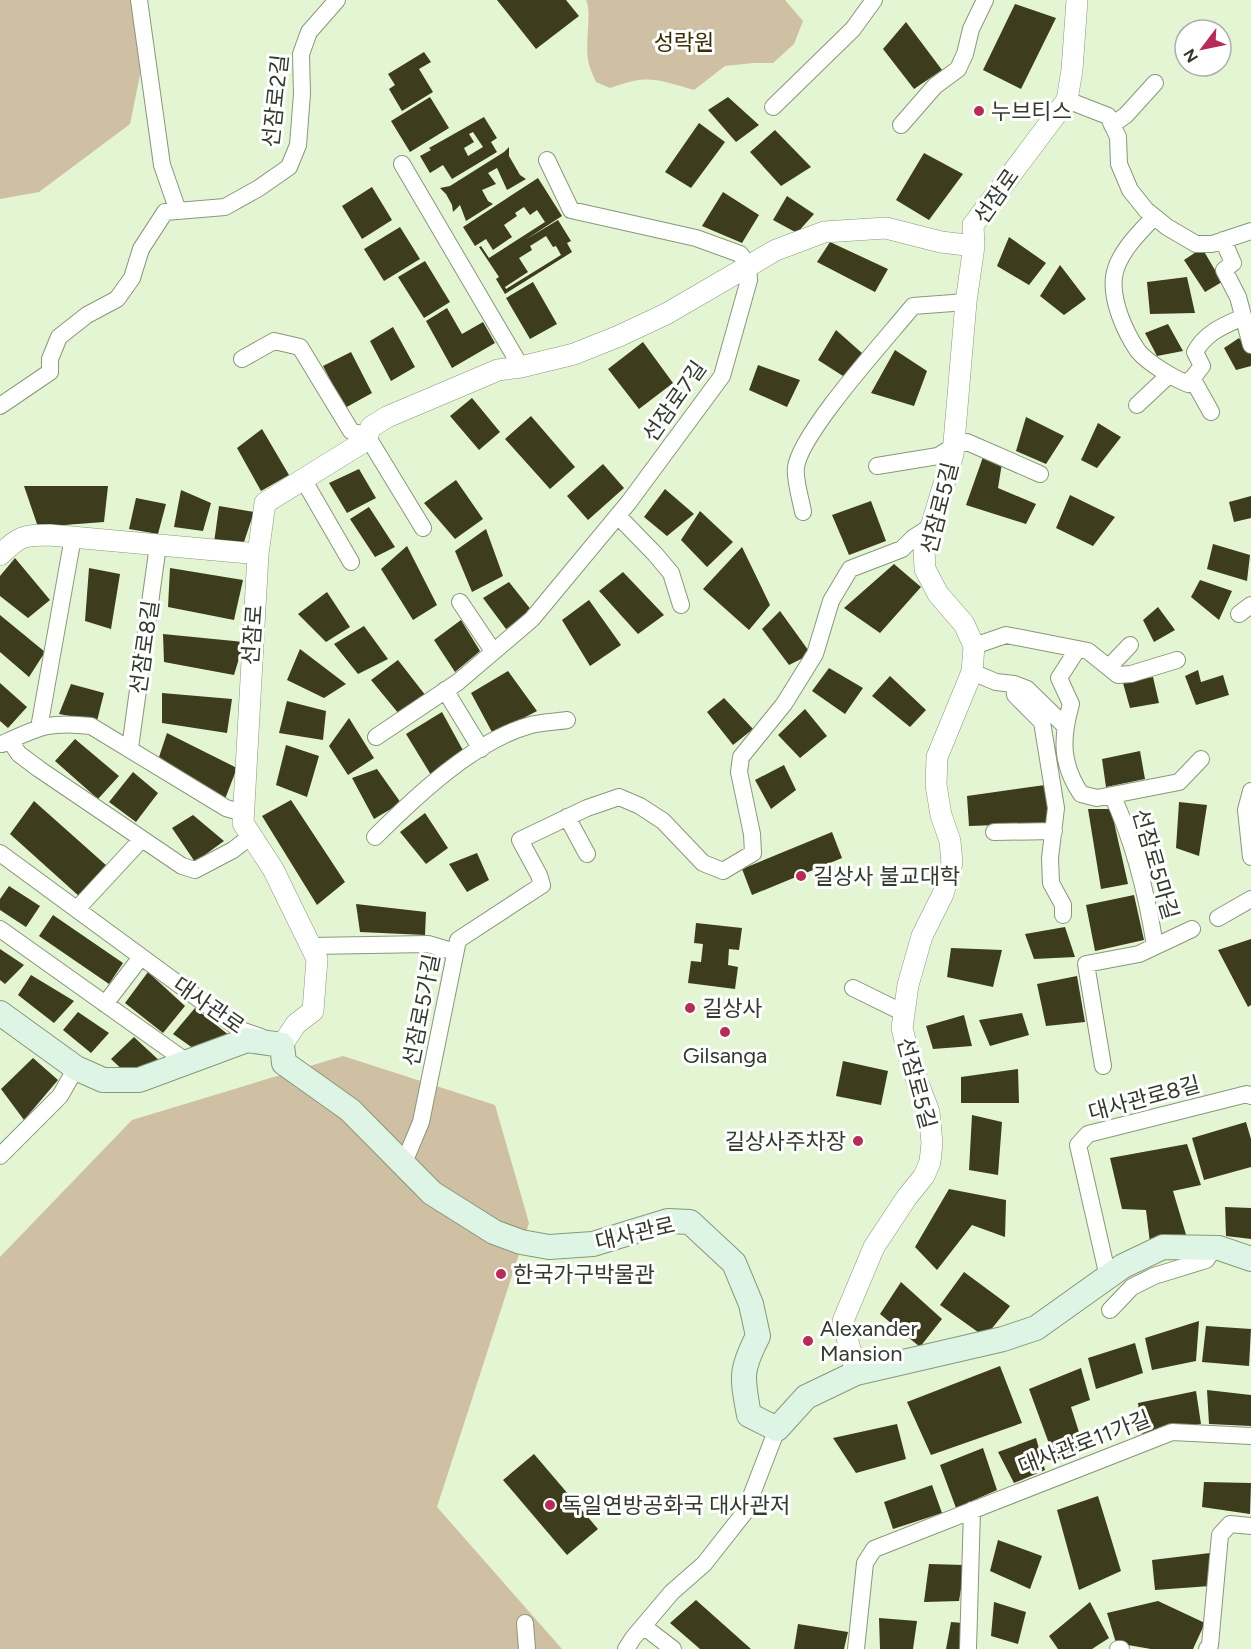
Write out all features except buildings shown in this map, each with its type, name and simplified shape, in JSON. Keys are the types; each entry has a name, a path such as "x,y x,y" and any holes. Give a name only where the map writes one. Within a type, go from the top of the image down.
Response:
{"main road":[{"name":"대사관로","path":"0,1013 76,1068 103,1080 139,1080 246,1040 282,1045 284,1063 350,1110 432,1192 494,1232 521,1242 549,1247 593,1244 668,1221 690,1222 734,1263 751,1304 758,1336 747,1357 743,1380 749,1415 777,1429"},
{"path":"777,1429 806,1397 856,1373 1003,1339 1036,1328 1123,1266 1163,1246 1214,1248 1251,1258"}],"street":[{"path":"139,0 162,165 178,211"},
{"name":"선잠로2길","path":"0,406 50,372 50,359 58,337 87,315 117,298 132,278 141,249 165,212 225,207 259,188 289,167 298,145 302,94 300,54 309,32 337,0"},
{"path":"773,107 853,29 874,0"},
{"path":"902,125 935,86 958,69 965,54 971,29 985,0"},
{"name":"선잠로","path":"282,1045 296,1024 313,1011 317,959 273,869 243,823 258,554 265,503 365,441 371,427 396,413 498,370 522,367 574,354 619,336 666,314 776,250 824,232 886,228 941,242 974,246 973,225 1067,100 1072,70 1077,0"},
{"path":"1112,125 1126,115 1155,83"},
{"path":"1067,100 1108,116 1118,137 1119,164 1130,190 1146,210 1167,227 1196,244 1212,244 1251,231"},
{"path":"547,160 571,210 696,238 740,254 748,265"},
{"path":"402,164 522,367"},
{"path":"1154,217 1125,250 1114,277 1116,301 1128,333 1139,352 1169,375 1188,384 1202,366 1195,352 1201,341 1214,330 1243,317"},
{"path":"1223,240 1233,262 1224,270 1238,297 1251,345"},
{"name":"선잠로5길","path":"856,1373 843,1321 874,1247 924,1176 930,1162 932,1143 929,1112 910,1065 902,1028 908,985 922,936 943,894 952,863 950,841 941,815 936,785 938,757 972,672 974,646 964,624 938,594 925,569 924,550 954,446 966,302 974,246"},
{"name":"선잠로7길","path":"376,737 458,682 532,619 618,516 722,376 748,280 748,265"},
{"path":"803,512 795,467 806,442 835,402 913,306 966,302"},
{"path":"242,359 274,341 300,347 351,431 367,436 423,528"},
{"path":"1137,405 1169,375"},
{"path":"1192,378 1211,412"},
{"name":"선잠로5길","path":"877,466 938,456 954,446 967,442 1040,474"},
{"path":"303,479 351,562"},
{"path":"618,516 671,573 681,605"},
{"name":"선잠로5가길","path":"404,1165 422,1122 458,940 542,885 520,840 587,808 619,797 640,806 663,821 703,863 723,871 753,853 752,834 739,772 741,757 784,704 815,654 831,601 850,568 902,549 913,538 933,525"},
{"path":"0,555 17,538 30,535 258,554"},
{"path":"39,728 73,537"},
{"name":"선잠로8길","path":"130,748 158,545"},
{"path":"460,602 494,651"},
{"path":"974,646 1006,635 1088,651 1118,675 1131,674 1177,660"},
{"path":"1109,667 1130,645"},
{"path":"972,672 996,682 1014,684 1027,689 1065,726 1071,704 1059,678 1077,650"},
{"path":"1014,684 1016,694 1042,722 1056,808 1050,858 1051,883 1063,905 1063,915"},
{"path":"445,690 481,749"},
{"path":"375,837 430,784 481,749 506,734 532,724 567,720"},
{"path":"243,813 226,808 91,726 50,724 5,743 39,769 182,866 195,870 233,850 251,836"},
{"name":"선잠로5마길","path":"1065,726 1064,750 1071,778 1081,794 1097,798 1179,782 1201,759"},
{"path":"1251,791 1246,810 1251,857"},
{"name":"선잠로5마길","path":"1112,795 1132,850 1150,915 1155,946"},
{"path":"567,817 587,854"},
{"path":"994,832 1054,831"},
{"path":"77,909 142,839"},
{"name":"대사관로","path":"0,853 241,1030 282,1045"},
{"name":"선잠로5마길","path":"1218,918 1251,899"},
{"path":"0,929 187,1062"},
{"name":"선잠로5마길","path":"1103,1066 1086,964 1139,954 1192,929"},
{"path":"311,946 428,944 455,952"},
{"path":"105,1004 141,957"},
{"path":"853,988 904,1013"},
{"path":"0,1156 60,1096 76,1068"},
{"name":"대사관로8길","path":"1108,1278 1078,1145 1088,1134 1247,1094 1251,1096"},
{"path":"1110,1310 1132,1287 1154,1276 1206,1260 1214,1248"},
{"path":"626,1649 672,1592 704,1564 745,1512 777,1429"},
{"name":"대사관로11가길","path":"856,1649 865,1563 874,1549 1172,1432 1251,1436"},
{"path":"968,1649 972,1510"},
{"path":"1207,1649 1210,1645 1220,1535 1230,1524 1251,1526"},
{"path":"525,1623 526,1649"},
{"path":"643,1626 673,1649"}],"green space":[{"path":"0,0 147,0 149,31 130,124 39,192 0,199"},
{"name":"성락원","path":"586,0 785,0 803,21 794,44 773,63 725,66 694,90 652,80 634,81 610,88 596,82 589,65"},
{"path":"343,1056 495,1105 529,1223 437,1507 562,1649 0,1649 0,1257 132,1120"}],"place":[{"name":"누브티스","path":"979,111"},
{"name":"길상사 불교대학","path":"801,876"},
{"name":"길상사","path":"690,1008"},
{"name":"Gilsanga","path":"725,1032"},
{"name":"길상사주차장","path":"858,1141"},
{"name":"한국가구박물관","path":"501,1274"},
{"name":"Alexander Mansion","path":"808,1341"},
{"name":"독일연방공화국 대사관저","path":"550,1505"}]}
